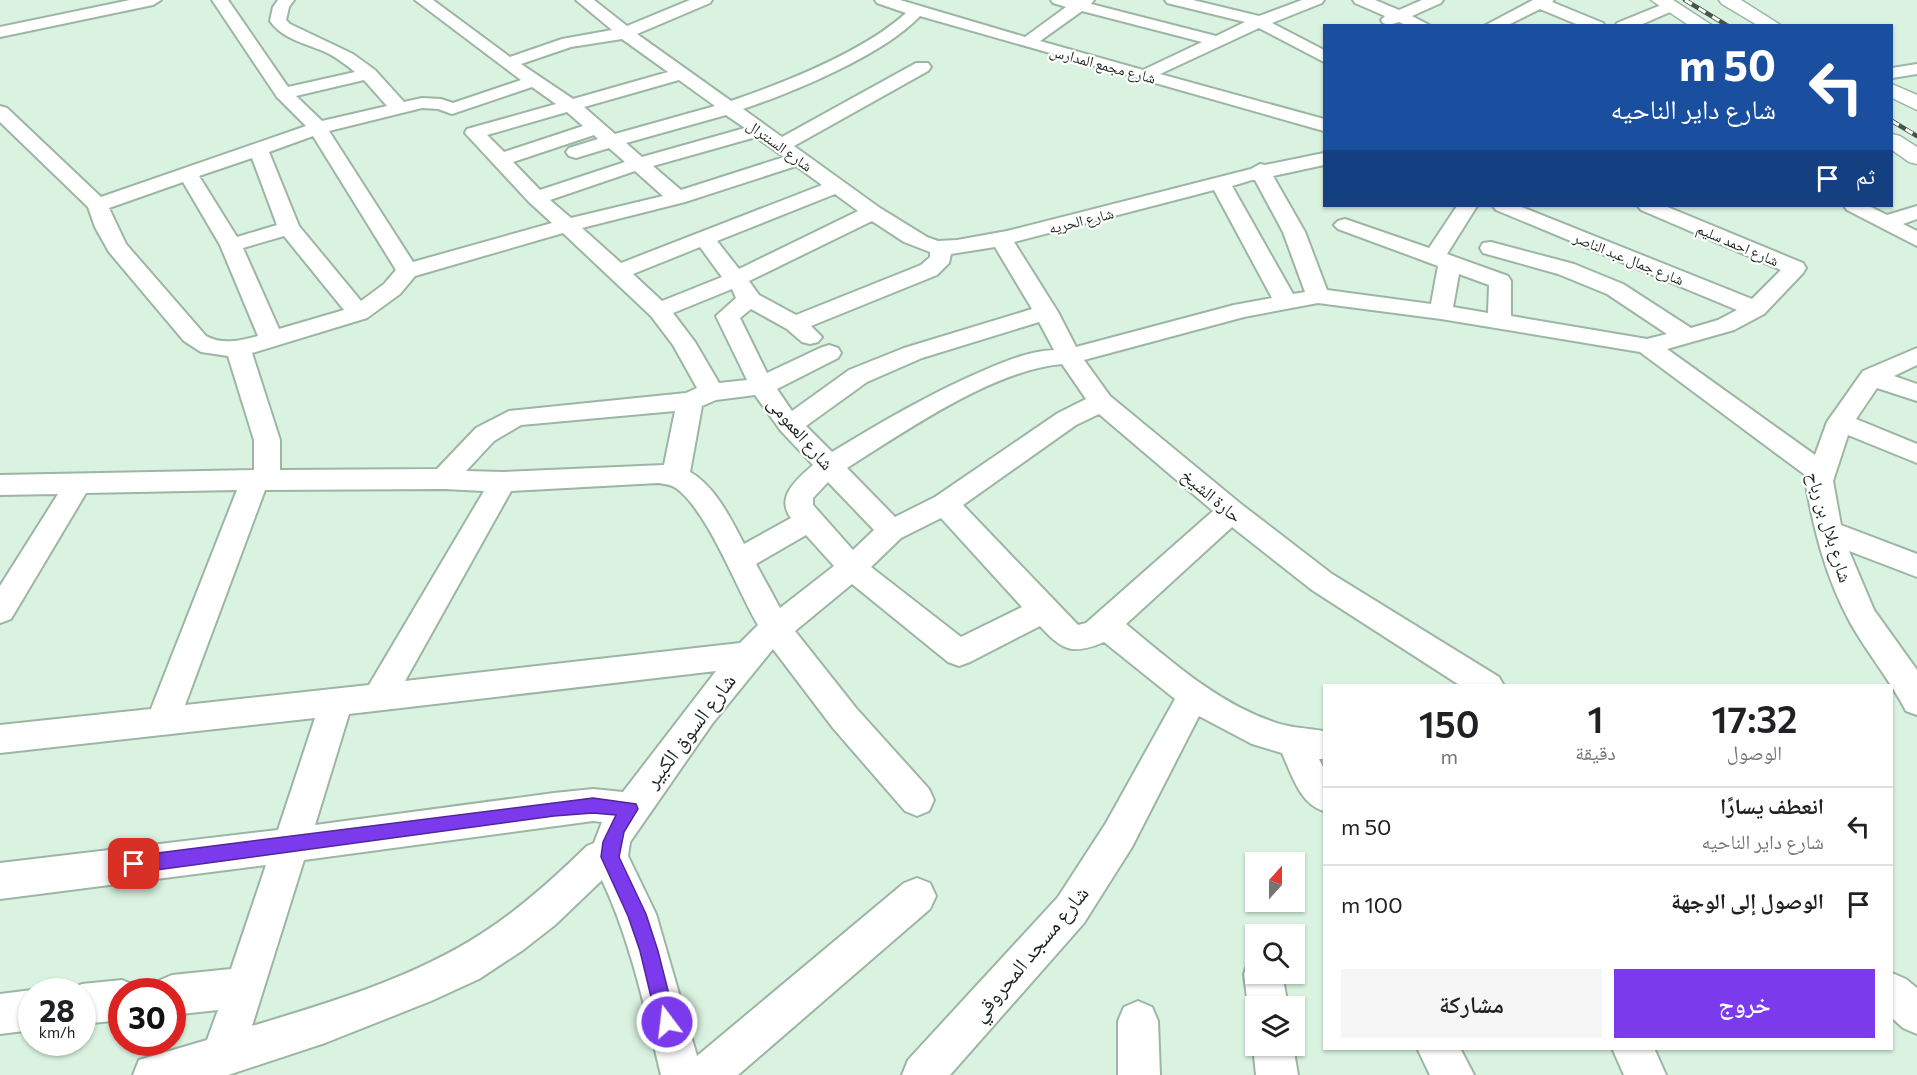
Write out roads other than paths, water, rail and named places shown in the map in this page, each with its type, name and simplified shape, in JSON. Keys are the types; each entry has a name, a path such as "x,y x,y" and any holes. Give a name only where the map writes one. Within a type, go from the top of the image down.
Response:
{"highway":[{"path":"1728,0 1770,24"},
{"path":"1666,3 1701,24"}],"street":[{"path":"0,32 153,0"},
{"path":"220,0 283,93 318,128 407,271"},
{"path":"286,0 281,7 278,21 290,33 338,52 369,74 399,108"},
{"path":"423,0 508,63 570,105 678,198"},
{"name":"شارع السنترال","path":"584,0 625,33 873,212 911,237 940,247"},
{"path":"660,0 675,12"},
{"path":"508,63 568,43 625,33 704,0"},
{"name":"شارع مجمع المدارس","path":"883,0 912,6 1027,43 1323,125"},
{"path":"1059,0 1082,2 1218,41"},
{"path":"1173,0 1259,22 1322,53"},
{"path":"1361,0 1419,24"},
{"path":"1380,24 1436,0"},
{"path":"1511,0 1538,3 1592,24"},
{"path":"1027,43 1082,2"},
{"path":"1145,75 1302,2"},
{"path":"1496,24 1538,3"},
{"path":"1627,24 1666,3"},
{"path":"506,166 612,141 728,108 851,56 914,14 912,6"},
{"path":"254,50 290,33"},
{"path":"780,146 922,67"},
{"path":"1893,73 1917,69"},
{"path":"283,93 369,74"},
{"path":"474,133 681,74"},
{"path":"452,109 534,81"},
{"path":"98,205 318,128 431,102 452,109 536,198 658,311 683,342 701,396 676,475"},
{"path":"1303,119 1323,108"},
{"path":"0,112 98,205 117,247 198,343 210,347 238,348 359,313 392,289 407,271 566,226 678,198 798,159"},
{"path":"506,166 596,128"},
{"path":"536,198 638,164 759,130"},
{"path":"258,149 289,228 359,313"},
{"name":"شارع الحريه","path":"940,247 1001,239 1066,224 1260,171 1323,159"},
{"path":"1260,171 1294,232 1318,296"},
{"path":"188,174 231,245 272,340"},
{"path":"1220,182 1286,302"},
{"path":"618,272 837,186"},
{"path":"1441,312 1442,260 1467,207"},
{"path":"1477,272 1491,248 1505,207"},
{"name":"شارع جمال عبد الناصر","path":"1507,207 1756,309"},
{"name":"شارع احمد سليم","path":"1650,207 1796,268 1756,309"},
{"path":"1856,207 1917,240"},
{"path":"658,311 742,289 873,212"},
{"path":"1886,223 1917,212"},
{"path":"1345,225 1501,281 1499,321"},
{"path":"231,245 289,228"},
{"path":"704,238 742,289 795,324 858,375"},
{"name":"حارة الشيخ","path":"1001,239 1046,312 1069,356 1101,402 1231,512 1322,582 1485,684"},
{"path":"795,324 929,270 941,258 940,247"},
{"path":"1491,248 1566,269 1615,289 1688,338"},
{"name":"شارع العمومى","path":"742,289 728,316 762,386 789,425 891,531"},
{"path":"1042,610 959,653 852,567 799,508 799,497 807,485 829,466 911,416 973,384 1043,358 1069,356 1242,310 1318,296 1441,312 1647,346 1688,338 1726,325 1756,309"},
{"path":"789,425 858,375 913,353 1046,312"},
{"name":"شارع بلال بن رباح","path":"1647,346 1711,395 1812,465 1820,479 1828,531 1846,585 1863,618 1911,687 1917,701"},
{"path":"162,722 261,480 267,440 238,348"},
{"path":"444,479 481,437 499,423 518,417 701,396 762,386 829,353"},
{"path":"1820,479 1840,422 1872,377 1917,357"},
{"path":"1872,377 1917,393"},
{"name":"شارع السوق الكبير","path":"610,857 617,828 630,809 746,655 758,643 777,630 852,567 891,531 945,504 1066,419 1101,402"},
{"path":"1840,422 1917,454"},
{"path":"0,485 261,480 444,479 503,482 676,475 688,483 702,499 739,560 777,630 825,695 917,800"},
{"path":"378,698 503,482"},
{"path":"0,611 78,483"},
{"path":"945,504 1042,610 1071,637 1090,637 1231,512"},
{"path":"739,560 810,520"},
{"path":"1828,531 1917,566"},
{"path":"1105,625 1193,697 1257,731 1309,743 1310,777 1323,795"},
{"path":"0,739 746,655"},
{"name":"شارع مسجد المحروقي","path":"923,1075 1071,910 1119,835 1193,697"},
{"path":"222,1057 336,702"},
{"path":"0,881 291,845 554,809 593,805 630,809"},
{"path":"167,1073 222,1057 350,1013 423,985 476,959 527,924 600,858 610,857 637,914 682,1075"},
{"path":"707,1075 917,896"},
{"path":"186,993 244,987"},
{"path":"1893,994 1917,1014"},
{"path":"0,1014 18,1012"},
{"path":"1138,1022 1139,1075"},
{"path":"1438,1050 1453,1075"},
{"path":"1633,1050 1645,1075"},
{"path":"1274,1056 1277,1075"}],"railway":[{"path":"1685,0 1725,24"},
{"path":"1893,122 1917,136"}]}
